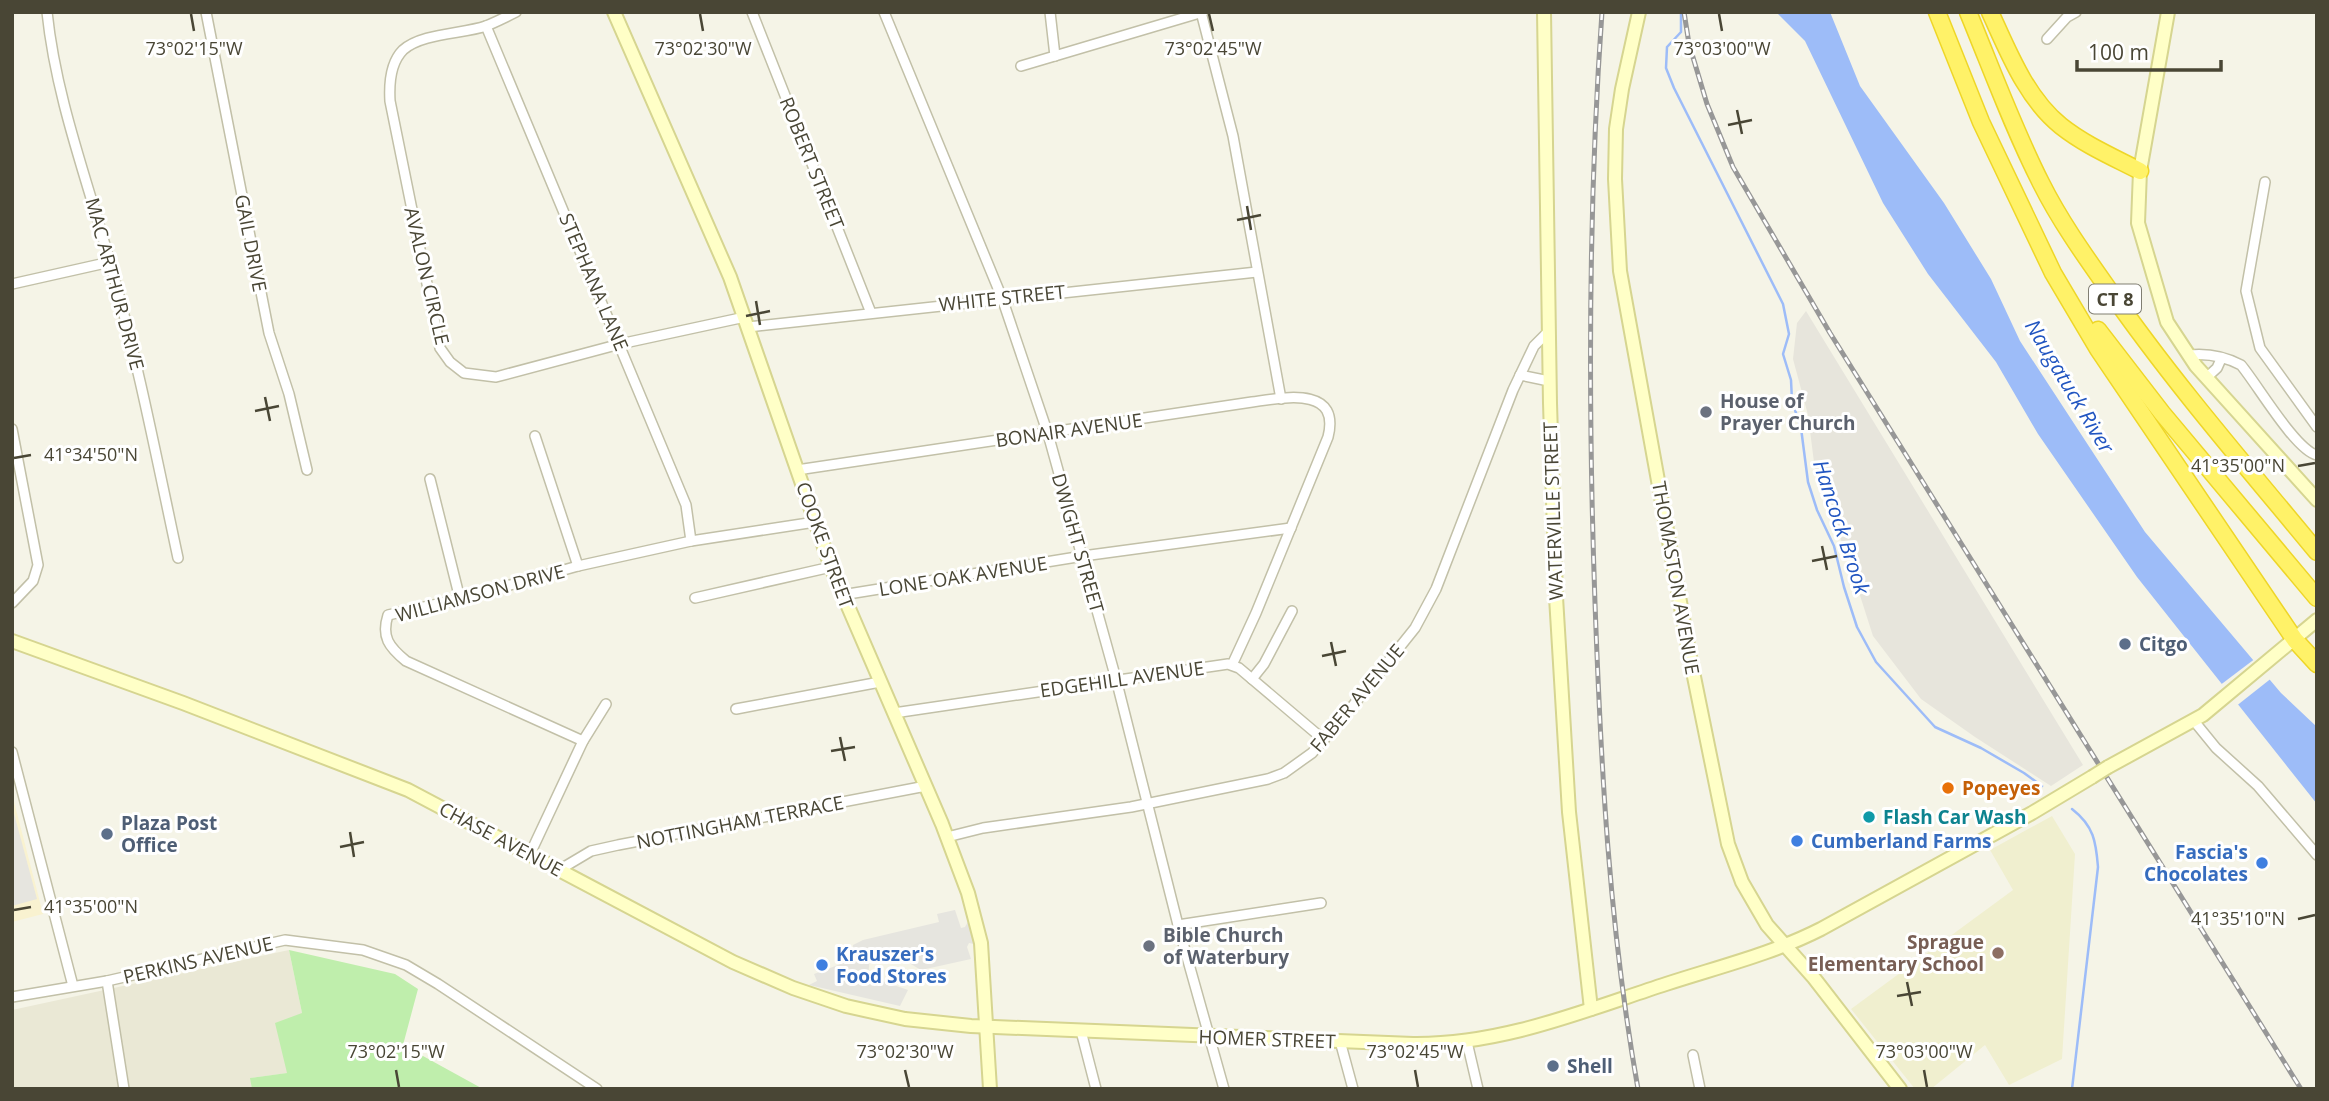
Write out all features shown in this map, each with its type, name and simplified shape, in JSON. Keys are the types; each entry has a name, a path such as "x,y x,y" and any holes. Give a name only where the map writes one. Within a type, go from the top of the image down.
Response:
{"highway":[{"name":"CT 8","path":"1937,12 1980,122 2018,200 2059,269 2108,344 2162,413 2317,598"},
{"name":"CT 8","path":"1968,12 2042,185 2079,247 2181,388 2317,552"},
{"path":"1990,12 2034,96 2059,124 2090,146 2140,171"},
{"path":"2018,200 2053,272 2098,349 2295,640 2317,664"}],"main road":[{"name":"COOKE STREET","path":"614,12 722,257 831,567 947,836 980,933 990,1089"},
{"name":"WATERVILLE STREET","path":"1544,12 1549,381 1556,597 1568,802 1591,1009"},
{"name":"THOMASTON AVENUE","path":"1639,12 1616,129 1615,190 1622,285 1692,669 1728,844 1747,892 1767,925 1814,978 1900,1089"},
{"path":"2168,12 2140,171 2138,223 2167,322 2206,378 2317,500"},
{"name":"HOMER STREET","path":"987,1027 1423,1044 1467,1042 1513,1032 1591,1009 1785,946 1821,929 2194,721 2273,659 2317,620"},
{"name":"CHASE AVENUE","path":"12,641 385,780 435,803 733,962 810,995 881,1014 951,1025 987,1027"}],"street":[{"name":"MAC ARTHUR DRIVE","path":"47,12 52,53 62,98 136,355 177,558"},
{"name":"GAIL DRIVE","path":"206,12 269,333 289,394 307,470"},
{"name":"AVALON CIRCLE","path":"516,12 486,26 417,42 403,51 394,64 389,82 390,101 440,348 450,362 464,373 496,377 620,344 746,322"},
{"name":"ROBERT STREET","path":"752,12 871,313"},
{"name":"DWIGHT STREET","path":"884,12 1002,298 1048,433 1224,1089"},
{"path":"1050,12 1055,56"},
{"path":"1021,66 1202,12 1233,136 1281,398"},
{"path":"2047,38 2067,17 2076,12"},
{"name":"STEPHANA LANE","path":"486,26 686,505 691,541"},
{"path":"2264,182 2246,291 2260,348 2317,427"},
{"path":"12,284 110,262"},
{"name":"WHITE STREET","path":"746,322 871,313 1257,272"},
{"name":"FABER AVENUE","path":"947,836 983,828 1147,804 1279,775 1299,764 1324,740 1406,641 1423,615 1436,589 1490,443 1520,375 1534,346 1548,332"},
{"path":"2189,355 2214,354 2241,365 2296,441 2312,455 2317,455"},
{"path":"2206,378 2217,368 2221,359"},
{"path":"1520,375 1549,381"},
{"name":"BONAIR AVENUE","path":"797,470 1281,398 1299,398 1319,403 1326,409 1330,431 1292,528"},
{"path":"12,429 38,560 33,581 12,603"},
{"path":"535,436 578,566"},
{"path":"430,479 460,599"},
{"name":"WILLIAMSON DRIVE","path":"583,741 406,661 391,649 384,628 388,615 460,599 578,566 691,541 815,522"},
{"path":"1232,665 1292,528"},
{"name":"LONE OAK AVENUE","path":"842,595 1083,556 1292,528"},
{"path":"695,598 831,567"},
{"path":"1252,679 1264,664 1292,611"},
{"name":"EDGEHILL AVENUE","path":"894,713 1116,679 1232,665 1324,740"},
{"path":"736,709 880,682"},
{"path":"530,854 583,741 606,704"},
{"path":"2194,721 2216,748 2258,786 2317,855"},
{"path":"12,752 73,986"},
{"name":"NOTTINGHAM TERRACE","path":"559,870 592,851 618,845 926,786"},
{"path":"1178,925 1321,903"},
{"name":"PERKINS AVENUE","path":"12,997 107,981 285,940 363,950 406,965 438,984 597,1089"},
{"path":"107,981 124,1089"},
{"path":"1081,1031 1096,1089"},
{"path":"1340,1041 1353,1089"},
{"path":"1467,1042 1478,1089"},
{"path":"1693,1055 1700,1089"}],"shaded area":[{"path":"1806,311 2083,765 2051,786 1921,699 1873,636 1847,555 1816,478 1808,415 1793,359 1797,323"},
{"path":"12,794 43,914 12,922"},
{"path":"12,806 37,899 12,906"},
{"name":"Sprague Elementary School","path":"2052,816 2075,854 2062,1059 2009,1085 1985,1045 1931,1089 1915,1089 1851,1009 2013,890 1990,850"},
{"path":"955,910 961,928 965,927 969,920 974,944 969,943 967,947 971,959 921,970 904,960 880,952 870,957 868,976 908,990 900,1006 809,985 817,981 814,974 854,959 853,945 863,940 939,922 937,914"},
{"path":"289,950 302,1013 288,1073 251,1078 252,1089 12,1089 12,1010"}],"green space":[{"path":"289,950 395,974 418,989 403,1045 483,1089 252,1089 250,1078 287,1073 275,1023 302,1013"}],"water":[{"path":"1776,12 1830,12 1860,86 1944,203 1991,279 2020,341 2145,532 2281,693 2317,727 2317,804 2137,577 2038,434 1996,362 1928,274 1883,203 1805,41"}],"pier":[{"path":"2256,658 2273,677 2235,707 2219,686"}],"waterway":[{"name":"Hancock Brook","path":"1681,12 1681,32 1667,47 1666,68 1783,304 1789,334 1783,354 1791,380 1792,401 1801,428 1808,482 1817,510 1834,546 1857,627 1876,662 1935,727 1981,748 2042,786"},
{"name":"Hancock Brook","path":"2072,809 2089,828 2098,867 2072,1089"}],"railway":[{"path":"1602,12 1594,160 1591,308 1595,603 1600,726 1613,907 1638,1089"},
{"path":"1684,12 1689,44 1707,104 1733,167 1830,333 2301,1089"}],"place":[{"name":"House of Prayer Church","path":"1706,412"},
{"name":"Citgo","path":"2125,644"},
{"name":"Popeyes","path":"1948,788"},
{"name":"Flash Car Wash","path":"1869,817"},
{"name":"Plaza Post Office","path":"107,834"},
{"name":"Cumberland Farms","path":"1797,841"},
{"name":"Fascia's Chocolates","path":"2262,863"},
{"name":"Bible Church of Waterbury","path":"1149,946"},
{"name":"Sprague Elementary School","path":"1998,953"},
{"name":"Krauszer's Food Stores","path":"822,965"},
{"name":"Shell","path":"1553,1066"}],"water label":[{"name":"Naugatuck River","path":"2070,386"}]}
